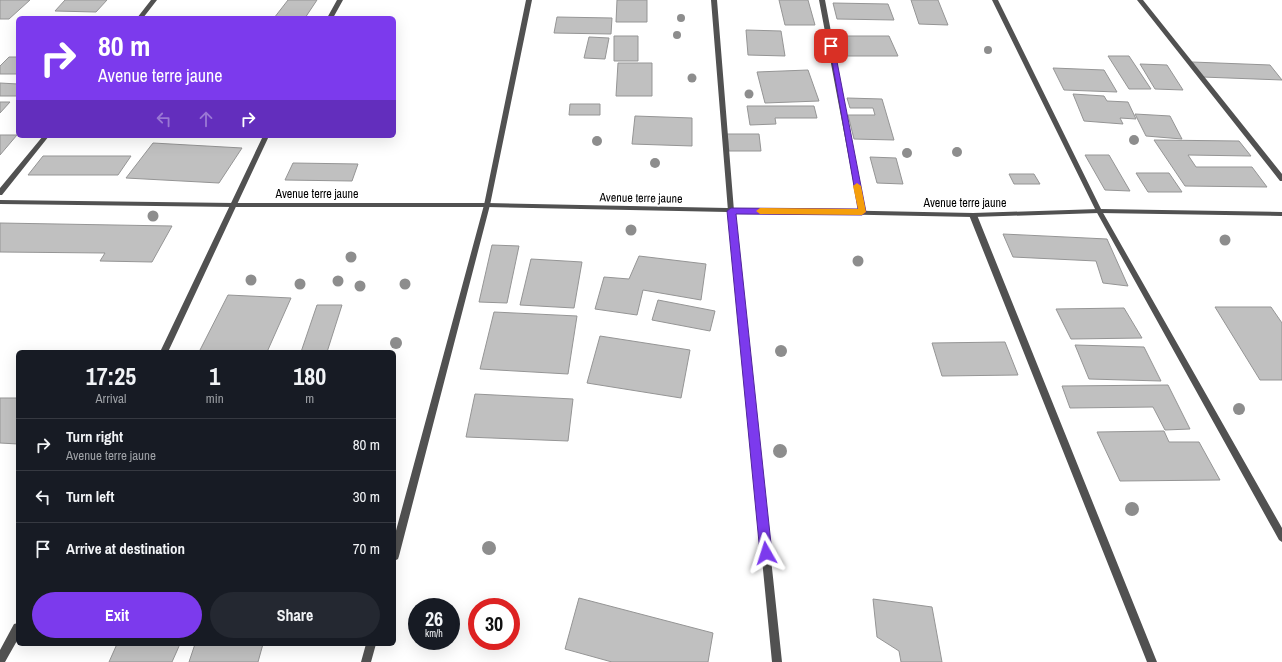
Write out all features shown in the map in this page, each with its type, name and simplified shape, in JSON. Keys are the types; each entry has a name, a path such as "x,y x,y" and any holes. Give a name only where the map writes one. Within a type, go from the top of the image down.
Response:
{"street":[{"path":"142,16 154,0"},
{"path":"331,16 340,0"},
{"path":"396,548 487,205 529,0"},
{"path":"714,0 731,211 777,662"},
{"path":"822,0 862,212"},
{"path":"995,0 1099,211 1282,537"},
{"path":"1140,0 1282,179"},
{"path":"0,193 44,138"},
{"path":"165,350 265,138"},
{"name":"Avenue terre jaune","path":"0,202 234,205 487,205 973,215 1099,211 1282,214"},
{"path":"973,215 1152,662"},
{"path":"0,661 16,632"},
{"path":"366,662 370,646"}],"building":[{"path":"0,0 30,0 9,19 0,19"},
{"path":"65,0 107,0 96,12 55,11"},
{"path":"288,0 317,0 306,16 276,16"},
{"path":"617,0 647,0 647,22 616,22"},
{"path":"779,0 808,0 815,25 785,25"},
{"path":"911,0 938,0 948,25 919,24"},
{"path":"833,3 888,4 894,20 837,19"},
{"path":"557,17 612,18 611,34 554,33"},
{"path":"746,30 781,31 785,56 748,55"},
{"path":"614,36 638,36 638,61 614,61"},
{"path":"835,36 889,36 898,56 842,56"},
{"path":"589,37 609,38 605,59 584,58"},
{"path":"1108,56 1129,56 1151,89 1129,89"},
{"path":"9,57 16,57 16,74 0,74 0,66"},
{"path":"1192,62 1270,65 1282,80 1202,77"},
{"path":"618,63 652,63 652,96 616,96"},
{"path":"1140,64 1167,65 1183,90 1155,89"},
{"path":"1053,68 1104,70 1117,92 1064,90"},
{"path":"808,70 819,101 765,103 757,72"},
{"path":"0,83 16,84 16,96 0,96"},
{"path":"1073,94 1104,96 1107,101 1128,102 1136,119 1120,118 1123,124 1084,121"},
{"path":"847,98 882,99 894,140 854,139 848,115 875,115 873,108 850,108"},
{"path":"0,102 10,102 0,113"},
{"path":"570,104 600,104 600,115 569,115"},
{"path":"747,106 814,106 817,118 775,118 776,124 750,125"},
{"path":"1135,114 1170,116 1182,139 1146,136"},
{"path":"635,116 692,118 692,146 632,144"},
{"path":"727,134 759,134 761,151 729,151"},
{"path":"0,135 16,135 16,136 0,155"},
{"path":"1154,140 1239,141 1251,156 1188,155 1196,167 1252,167 1267,187 1185,186"},
{"path":"153,143 242,148 219,183 126,178"},
{"path":"1085,155 1109,155 1130,191 1105,190"},
{"path":"43,156 131,156 118,175 28,175"},
{"path":"870,157 896,158 903,184 877,183"},
{"path":"293,163 358,164 352,181 285,180"},
{"path":"1136,173 1169,173 1182,192 1148,192"},
{"path":"1009,174 1034,174 1040,184 1014,184"},
{"path":"0,223 172,226 152,262 100,261 105,253 0,252"},
{"path":"1003,234 1107,239 1128,286 1103,283 1096,261 1013,257"},
{"path":"492,245 519,246 507,303 479,302"},
{"path":"639,256 706,264 701,300 643,290 637,315 595,309 604,277 629,279"},
{"path":"531,259 582,262 574,308 520,305"},
{"path":"228,295 291,298 268,350 200,350"},
{"path":"658,300 715,311 710,331 652,320"},
{"path":"317,305 342,305 328,350 302,350"},
{"path":"1215,307 1271,307 1282,323 1282,380 1260,380"},
{"path":"1124,308 1142,338 1071,339 1056,309"},
{"path":"494,312 577,316 568,374 480,369"},
{"path":"600,336 690,350 681,398 587,383"},
{"path":"1005,342 1018,375 942,376 932,343"},
{"path":"1075,345 1144,347 1161,381 1089,379"},
{"path":"1168,385 1190,429 1165,430 1153,407 1070,408 1062,386"},
{"path":"475,394 573,399 568,441 466,437"},
{"path":"0,398 16,398 16,444 0,443"},
{"path":"1164,431 1169,442 1199,442 1220,480 1120,481 1097,432"},
{"path":"579,598 713,633 708,662 612,662 565,649"},
{"path":"873,599 932,607 942,662 901,662 899,651 877,637"},
{"path":"116,646 179,646 172,662 109,662"},
{"path":"194,646 262,646 258,662 189,662"}],"slow traffic":[{"path":"760,211 862,212 857,186"}],"route":[{"path":"766,553 731,211 862,212 831,46"}]}
